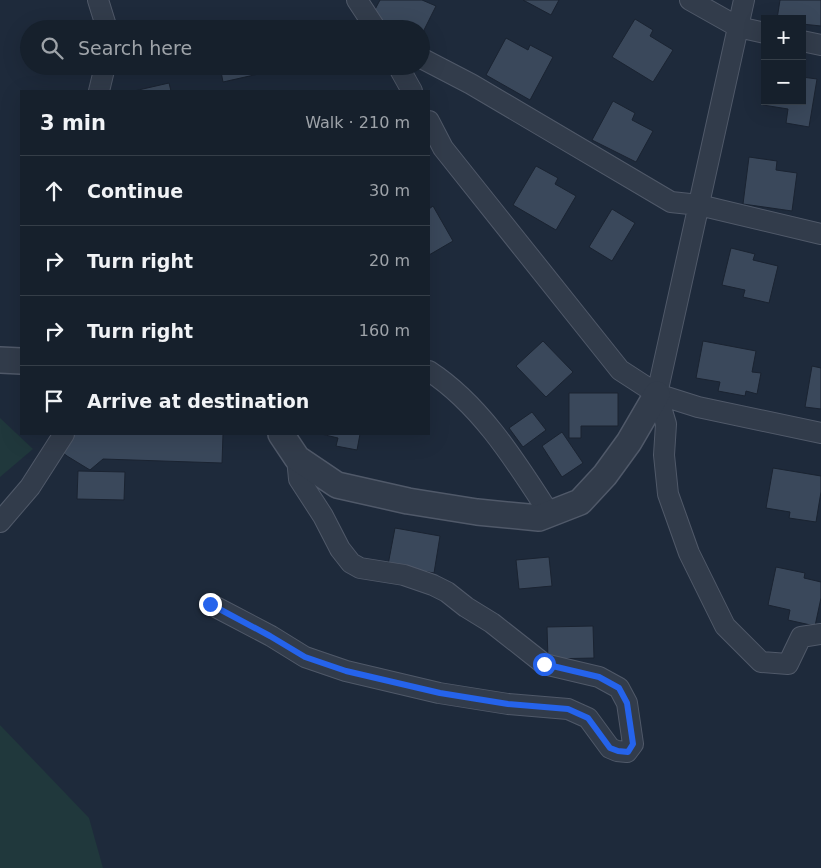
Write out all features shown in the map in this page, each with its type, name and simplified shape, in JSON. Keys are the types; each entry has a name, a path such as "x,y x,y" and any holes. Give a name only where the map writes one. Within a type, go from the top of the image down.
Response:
{"street":[{"path":"98,0 104,20"},
{"path":"357,0 370,20"},
{"path":"690,0 738,27 761,31"},
{"path":"282,435 298,458 338,485 408,501 477,512 539,518 580,502 605,475 630,442 657,394 744,0"},
{"path":"806,42 821,45"},
{"path":"430,63 471,84 671,202 699,205 821,234"},
{"path":"99,90 103,75"},
{"path":"403,75 411,90"},
{"path":"430,124 444,148 620,370 657,394 698,408 821,433"},
{"path":"0,360 20,361"},
{"path":"430,372 448,383 484,421 514,459 550,514"},
{"path":"657,394 666,424 664,455 668,494 689,553 725,626 762,662 788,664 801,637 821,634"},
{"path":"0,522 30,487 63,435"},
{"path":"210,604 305,657 346,671 440,693 508,704 568,709 588,718 610,748 628,752 633,744 627,703 619,688 599,677 544,664 492,623 434,585 404,575 360,568 351,563 340,549 323,516 299,479 298,458"}],"green space":[{"path":"0,418 33,449 0,477"},
{"path":"0,725 89,818 103,868 0,868"}],"building":[{"path":"380,0 422,0 436,6 429,20 370,19"},
{"path":"523,0 559,0 551,15"},
{"path":"780,0 821,0 821,26 806,24 806,15 778,15"},
{"path":"635,19 653,30 650,36 673,50 653,82 612,57"},
{"path":"506,38 528,50 530,45 553,57 530,100 486,75"},
{"path":"222,75 254,75 223,82"},
{"path":"806,78 817,79 809,127 786,123 788,109 763,105 806,105"},
{"path":"169,83 171,90 138,90"},
{"path":"613,101 635,113 632,120 653,131 636,162 592,140"},
{"path":"749,157 777,161 776,170 797,173 792,211 743,204"},
{"path":"536,166 558,178 555,184 576,196 556,230 513,205"},
{"path":"433,206 453,241 430,254 430,208"},
{"path":"612,209 635,223 612,261 589,247"},
{"path":"731,248 755,254 753,260 778,266 769,303 743,297 745,290 722,285"},
{"path":"543,341 573,372 546,397 516,366"},
{"path":"703,341 756,351 752,372 761,373 757,394 746,391 745,396 718,391 720,382 696,378"},
{"path":"812,366 821,368 821,409 805,407"},
{"path":"569,393 618,393 618,426 581,426 581,438 569,438"},
{"path":"532,412 546,430 523,447 509,428"},
{"path":"562,432 583,463 562,477 542,446"},
{"path":"68,435 223,435 222,463 103,459 90,470 57,448"},
{"path":"325,435 360,435 357,450 336,446 338,438"},
{"path":"773,468 821,476 821,492 816,522 789,518 790,512 766,508"},
{"path":"78,471 125,472 124,500 77,499"},
{"path":"395,528 440,536 434,573 388,565"},
{"path":"549,557 552,586 519,589 516,560"},
{"path":"776,567 805,573 804,578 821,582 821,598 815,626 788,620 790,610 768,605"},
{"path":"593,626 594,658 548,659 547,627"}],"route":[{"path":"210,604 305,657 346,671 440,693 508,704 568,709 588,718 610,748 628,752 633,744 630,721 627,703 619,688 599,677 544,664"}]}
